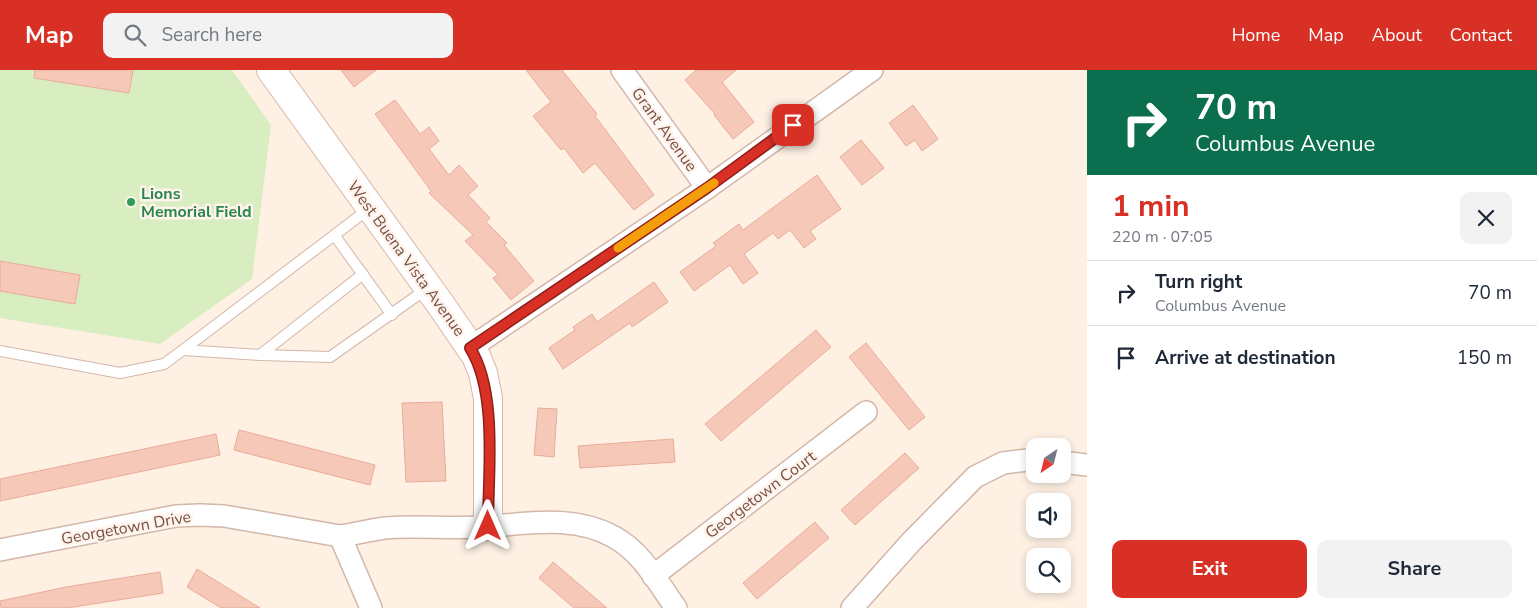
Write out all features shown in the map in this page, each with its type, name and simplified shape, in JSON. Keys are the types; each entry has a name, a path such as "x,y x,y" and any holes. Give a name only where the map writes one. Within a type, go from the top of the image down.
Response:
{"street":[{"name":"West Buena Vista Avenue","path":"270,70 428,288 470,348 483,373 488,398 488,526"},
{"name":"Grant Avenue","path":"622,70 707,188"},
{"path":"470,348 707,188 872,70"},
{"name":"Georgetown Court","path":"653,576 866,412"},
{"path":"852,608 911,542 975,477 1003,463 1026,460"},
{"path":"1071,463 1087,465"},
{"name":"Georgetown Drive","path":"0,550 176,516 224,516 340,536 387,528 488,526 561,521 583,524 615,537 629,547 676,608"},
{"path":"340,536 371,608"}],"lane":[{"path":"0,350 120,373 164,364 335,236 370,207"},
{"path":"335,236 392,315"},
{"path":"260,355 363,274"},
{"path":"183,350 330,357 428,288"}],"green space":[{"name":"Lions Memorial Field","path":"0,70 232,70 271,125 252,279 160,344 0,318"}],"building":[{"path":"35,70 133,70 129,93 34,78"},
{"path":"341,70 376,70 354,87"},
{"path":"526,70 562,70 597,114 595,116 654,195 634,210 595,163 583,173 564,148 561,150 533,116 551,102"},
{"path":"696,70 736,70 722,82 754,122 733,139 715,114 685,80"},
{"path":"395,100 420,134 429,127 439,141 429,149 449,175 459,165 478,186 468,195 490,218 486,222 507,243 504,245 534,281 511,300 493,278 498,275 465,241 473,235 429,193 431,191 375,114"},
{"path":"913,105 938,139 922,151 915,140 906,146 889,123"},
{"path":"861,140 884,168 862,185 840,157"},
{"path":"817,175 841,209 810,231 816,239 804,248 790,230 778,239 773,233 744,254 758,273 743,284 730,265 694,291 680,272 716,246 713,243 739,224 743,230"},
{"path":"0,261 80,275 75,304 0,291"},
{"path":"654,282 668,302 632,327 630,323 563,369 549,348 575,330 573,327 592,314 597,322"},
{"path":"816,330 831,347 721,441 705,424"},
{"path":"866,343 925,417 909,430 849,357"},
{"path":"442,402 446,481 406,482 402,403"},
{"path":"538,408 557,409 554,457 534,455"},
{"path":"239,430 375,465 370,485 234,450"},
{"path":"216,434 220,455 0,501 0,479"},
{"path":"673,439 675,462 580,468 578,446"},
{"path":"905,453 919,468 855,525 841,510"},
{"path":"815,522 829,538 757,599 743,583"},
{"path":"553,562 607,608 574,608 539,578"},
{"path":"197,569 260,608 221,608 187,587"},
{"path":"160,572 163,593 67,608 1,608 0,601 66,587"}],"slow traffic":[{"path":"618,248 714,183"}],"place":[{"name":"Lions Memorial Field","path":"131,202"}],"route":[{"path":"488,526 488,398 483,373 476,356 470,348 528,311 707,188 793,125"}]}
